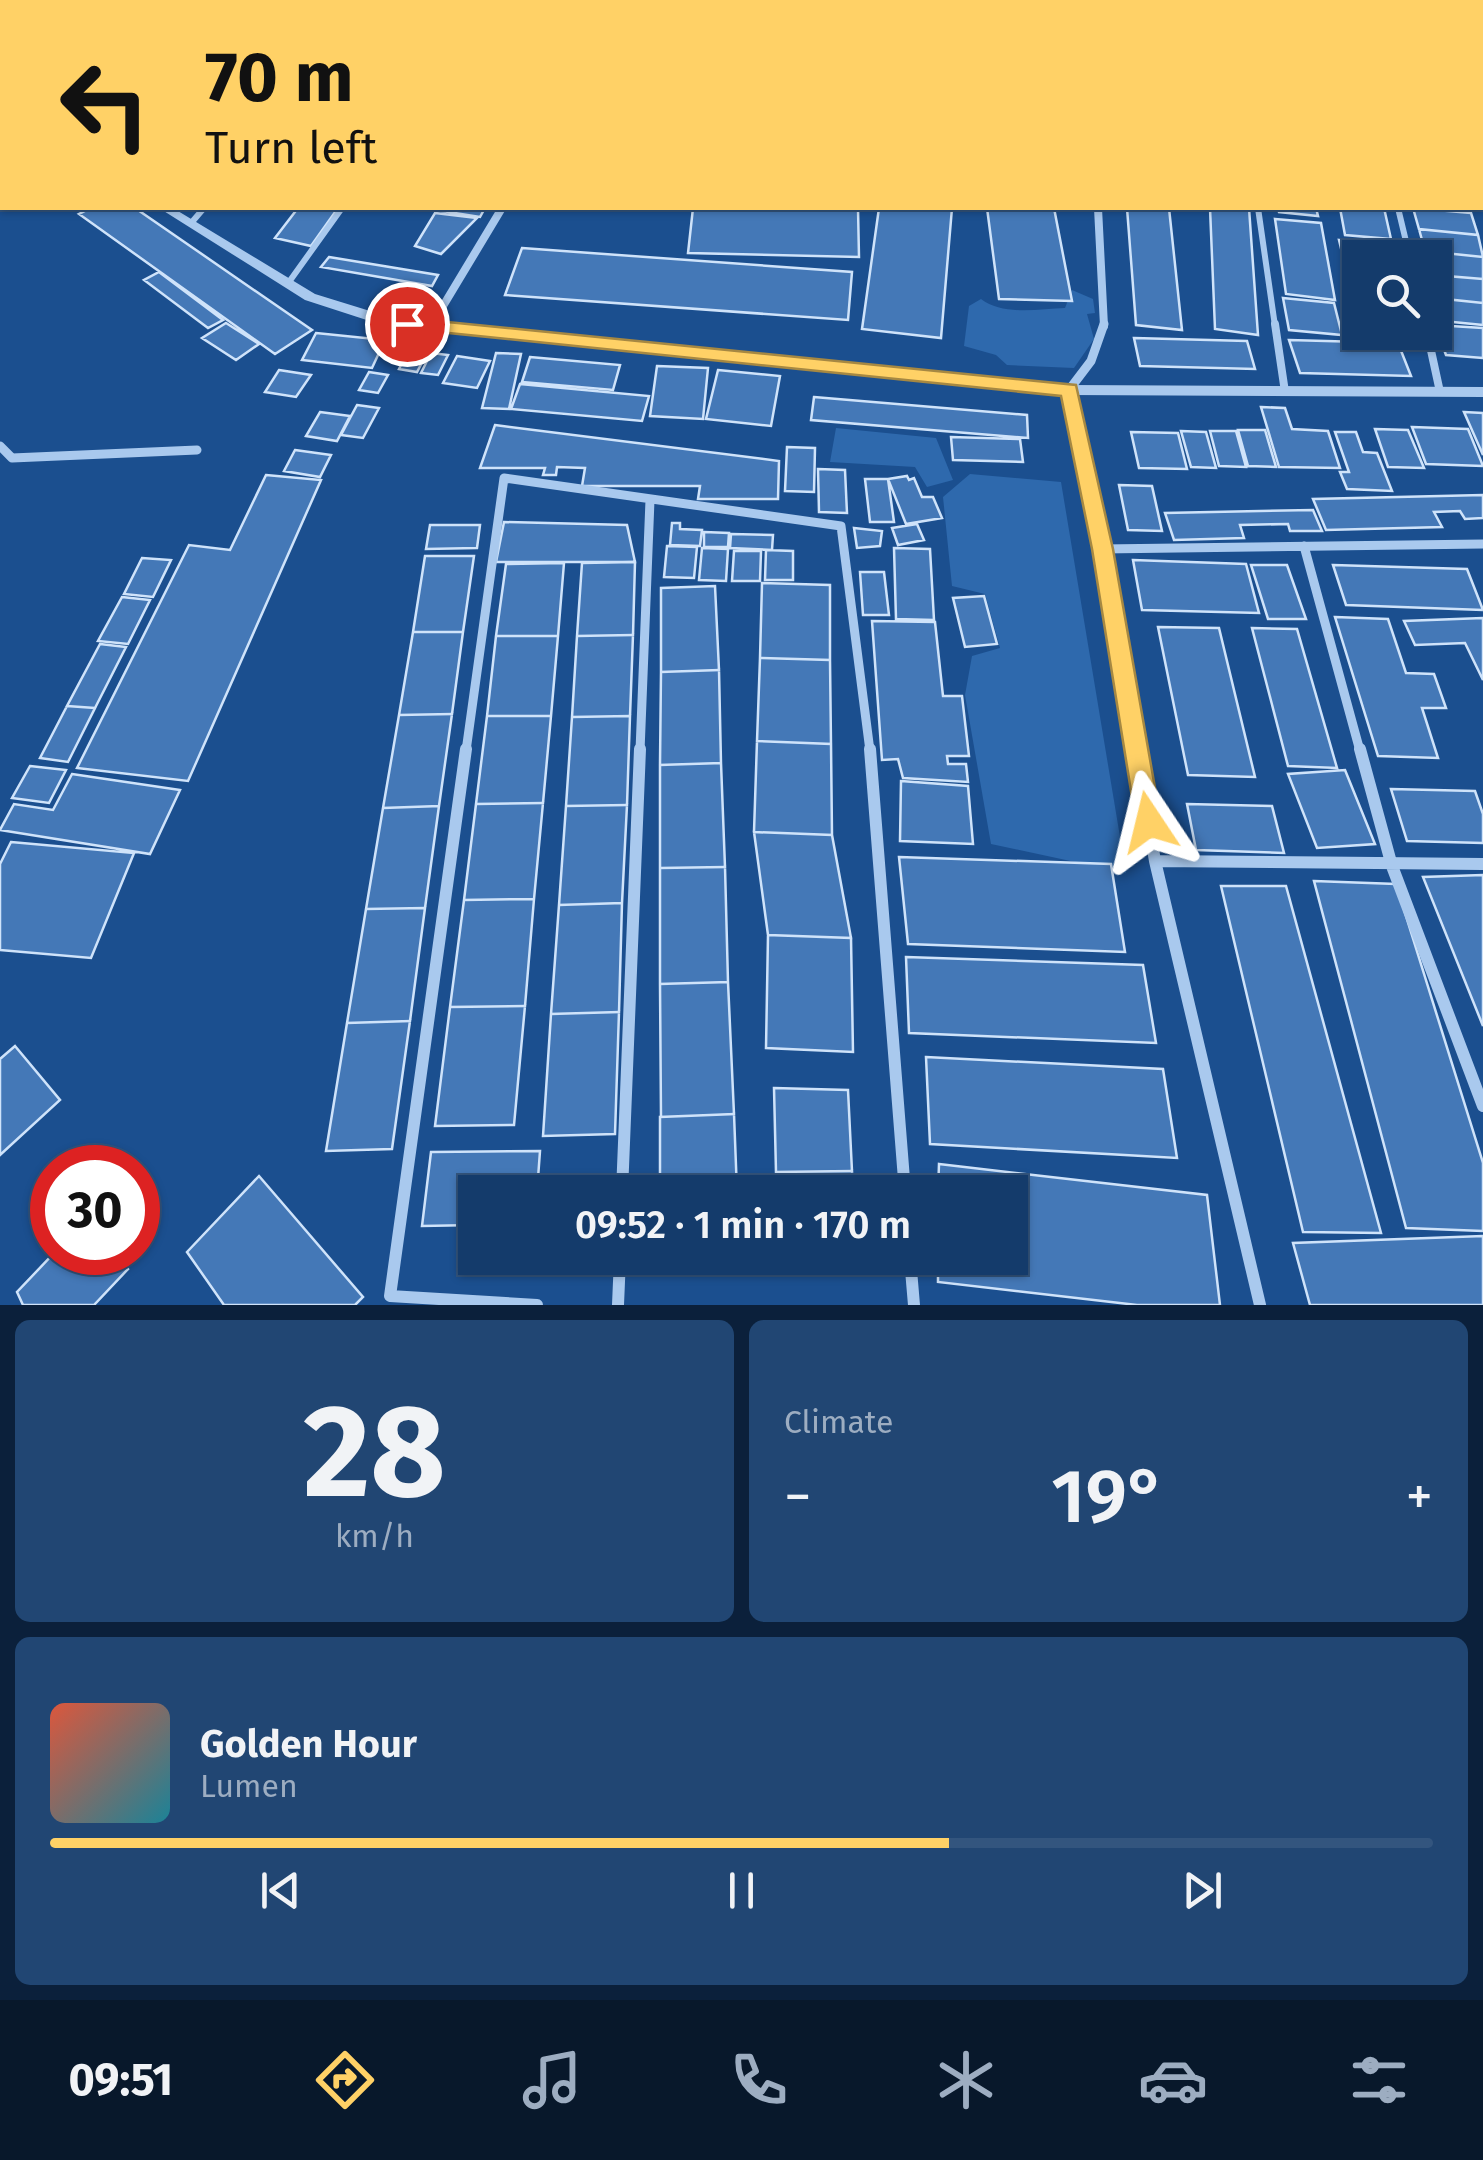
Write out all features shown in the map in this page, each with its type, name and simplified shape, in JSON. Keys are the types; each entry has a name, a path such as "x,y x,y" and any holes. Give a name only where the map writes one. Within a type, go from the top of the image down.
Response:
{"street":[{"path":"168,210 310,297 382,320 432,327 1069,390 1483,392"},
{"path":"192,222 202,210"},
{"path":"288,282 341,210"},
{"path":"432,327 501,210"},
{"path":"1098,210 1104,327 1091,360 1069,390 1102,549 1156,861 1260,1305"},
{"path":"1258,210 1285,392"},
{"path":"1398,210 1406,240"},
{"path":"1431,350 1440,392"},
{"path":"0,446 12,458 197,450"},
{"path":"537,1305 390,1296 504,478 841,526 869,734 904,1175"},
{"path":"623,1175 650,500"},
{"path":"1102,549 1483,544"},
{"path":"1304,546 1392,866 1483,1106"},
{"path":"1156,861 1483,864"},
{"path":"618,1305 619,1275"},
{"path":"911,1275 914,1305"}],"shaded area":[{"path":"1072,290 1093,299 1095,313 1087,314 1094,339 1074,368 1007,365 996,355 964,346 969,306 981,299 1010,310 1065,308"},
{"path":"836,428 936,438 953,480 927,487 915,467 830,462"},
{"path":"970,474 1061,482 1126,873 991,844 965,695 972,656 1000,648 985,594 952,586 943,497"}],"building":[{"path":"87,210 138,210 312,330 275,354 79,214"},
{"path":"296,210 337,210 311,246 275,238"},
{"path":"436,210 484,210 480,217"},
{"path":"693,210 858,210 859,257 688,253"},
{"path":"879,210 952,210 941,338 862,329"},
{"path":"987,210 1054,210 1072,301 999,299"},
{"path":"1127,210 1169,210 1182,330 1136,325"},
{"path":"1210,210 1249,210 1258,335 1215,329"},
{"path":"1316,210 1318,216 1279,212"},
{"path":"1340,210 1384,210 1391,239 1345,235"},
{"path":"1414,210 1471,213 1478,235 1419,229"},
{"path":"435,213 477,218 441,254 415,246"},
{"path":"1275,219 1321,223 1335,300 1286,294"},
{"path":"1419,229 1478,235 1483,257 1452,254 1452,240 1422,240"},
{"path":"522,248 852,272 848,320 505,295"},
{"path":"1452,254 1483,257 1483,279 1452,276"},
{"path":"329,257 438,275 432,286 321,267"},
{"path":"159,272 223,320 208,328 144,280"},
{"path":"1452,276 1483,279 1483,303 1452,300"},
{"path":"1283,298 1334,303 1342,335 1289,330"},
{"path":"1452,300 1483,303 1483,325 1452,322"},
{"path":"226,323 259,344 236,360 202,338"},
{"path":"1452,326 1483,328 1483,358 1446,355 1444,350 1452,350"},
{"path":"316,333 385,340 372,368 302,360"},
{"path":"1134,338 1247,341 1255,369 1140,366"},
{"path":"1289,340 1342,341 1342,350 1401,350 1411,376 1300,373"},
{"path":"409,349 428,351 417,372 399,369"},
{"path":"431,353 448,355 438,375 421,373"},
{"path":"496,353 521,354 509,409 482,408"},
{"path":"457,356 490,361 477,388 443,383"},
{"path":"530,357 620,365 613,390 522,382"},
{"path":"657,366 708,368 703,419 650,416"},
{"path":"279,370 311,375 296,397 265,392"},
{"path":"718,370 780,376 771,426 706,419"},
{"path":"369,372 388,375 378,393 359,390"},
{"path":"520,384 649,396 642,421 511,409"},
{"path":"814,397 1027,415 1028,438 811,420"},
{"path":"357,405 379,408 363,438 341,435"},
{"path":"1261,407 1285,408 1292,429 1328,431 1340,468 1279,467"},
{"path":"320,412 350,416 337,441 306,436"},
{"path":"1464,412 1483,413 1483,455"},
{"path":"495,425 779,461 778,499 698,499 700,486 582,486 585,468 557,467 556,475 543,475 545,468 480,468"},
{"path":"1412,427 1468,429 1483,466 1426,464"},
{"path":"1375,429 1408,430 1424,468 1388,467"},
{"path":"1238,430 1265,430 1276,467 1248,466"},
{"path":"1181,431 1206,432 1216,468 1191,467"},
{"path":"1210,431 1236,431 1246,467 1219,466"},
{"path":"1131,432 1178,433 1187,469 1139,468"},
{"path":"1335,432 1356,432 1363,452 1377,453 1392,491 1347,489 1340,472 1349,472"},
{"path":"951,437 1020,439 1023,462 953,460"},
{"path":"787,447 815,448 814,492 785,491"},
{"path":"295,450 331,455 320,477 284,471"},
{"path":"818,469 845,470 847,513 819,512"},
{"path":"266,475 321,480 188,781 77,768 189,545 230,550"},
{"path":"907,476 909,480 914,478 922,497 933,497 942,518 906,524 888,479"},
{"path":"865,479 888,479 894,522 870,522"},
{"path":"1119,485 1152,486 1162,531 1128,530"},
{"path":"1483,495 1483,518 1465,519 1460,511 1434,512 1442,527 1326,530 1313,499"},
{"path":"1313,510 1322,531 1290,531 1288,524 1240,525 1244,538 1174,540 1165,513"},
{"path":"504,522 627,525 635,562 496,562"},
{"path":"672,523 680,523 680,529 702,530 700,546 670,545"},
{"path":"917,524 924,540 898,545 892,528"},
{"path":"430,525 480,525 477,548 426,549"},
{"path":"854,528 882,531 880,546 857,548"},
{"path":"704,532 729,533 728,547 704,547"},
{"path":"731,534 773,535 772,550 730,548"},
{"path":"667,546 697,547 694,578 664,577"},
{"path":"702,548 728,549 726,581 699,580"},
{"path":"894,548 930,549 934,620 896,619"},
{"path":"766,550 793,551 793,580 765,580"},
{"path":"734,551 761,551 760,581 732,581"},
{"path":"425,556 474,556 463,632 413,632"},
{"path":"142,558 171,560 153,597 124,594"},
{"path":"1133,560 1246,564 1259,613 1142,610"},
{"path":"635,562 633,635 577,636 582,563"},
{"path":"564,563 558,636 496,636 506,564"},
{"path":"1251,565 1287,565 1306,619 1268,619"},
{"path":"1333,565 1467,569 1483,610 1346,605"},
{"path":"860,572 884,572 889,615 863,615"},
{"path":"762,583 830,585 830,660 760,658"},
{"path":"715,586 719,670 661,672 661,588"},
{"path":"984,596 997,644 965,647 953,598"},
{"path":"122,597 150,600 128,644 98,641"},
{"path":"1335,617 1388,619 1406,673 1434,674 1446,708 1422,708 1438,758 1378,756"},
{"path":"1483,618 1483,680 1465,643 1415,645 1404,621"},
{"path":"872,621 935,622 943,696 962,696 969,756 947,756 948,764 966,764 968,782 903,778 898,759 882,760"},
{"path":"1158,627 1219,628 1255,777 1188,775"},
{"path":"1252,628 1297,629 1337,768 1288,766"},
{"path":"413,632 463,632 452,714 399,715"},
{"path":"633,635 630,716 572,717 577,636"},
{"path":"496,636 558,636 551,716 487,716"},
{"path":"100,644 126,647 95,708 67,706"},
{"path":"760,658 830,660 831,744 757,741"},
{"path":"719,670 721,763 660,765 661,672"},
{"path":"67,706 95,708 68,762 40,758"},
{"path":"452,714 439,806 383,808 399,715"},
{"path":"487,716 551,716 543,803 476,804"},
{"path":"630,716 627,805 566,806 572,717"},
{"path":"757,741 831,744 832,835 754,832"},
{"path":"721,763 725,867 660,868 660,765"},
{"path":"30,766 66,770 49,803 12,798"},
{"path":"1345,770 1375,844 1317,848 1288,774"},
{"path":"72,774 180,790 150,854 0,830 14,804 53,810"},
{"path":"901,781 968,786 973,844 900,841"},
{"path":"1391,789 1475,791 1483,814 1483,843 1407,841"},
{"path":"543,803 534,899 464,900 476,804"},
{"path":"1187,804 1272,806 1284,853 1196,850"},
{"path":"627,805 622,903 559,905 566,806"},
{"path":"439,806 425,908 366,909 383,808"},
{"path":"754,832 832,835 851,938 768,935"},
{"path":"11,842 134,853 91,958 0,950 0,864"},
{"path":"899,857 1111,864 1125,952 908,944"},
{"path":"725,867 728,982 660,984 660,868"},
{"path":"1483,875 1483,1026 1423,877"},
{"path":"1314,881 1396,884 1483,1163 1483,1231 1406,1228"},
{"path":"1221,886 1286,886 1381,1233 1303,1232"},
{"path":"534,899 525,1006 450,1007 464,900"},
{"path":"622,903 619,1012 551,1014 559,905"},
{"path":"425,908 410,1021 347,1023 366,909"},
{"path":"768,935 851,938 853,1052 766,1048"},
{"path":"906,957 1143,965 1156,1043 909,1033"},
{"path":"728,982 734,1114 661,1117 660,984"},
{"path":"525,1006 514,1125 435,1126 450,1007"},
{"path":"619,1012 615,1134 543,1136 551,1014"},
{"path":"410,1021 392,1149 326,1151 347,1023"},
{"path":"15,1046 60,1100 0,1155 0,1059"},
{"path":"926,1057 1163,1069 1177,1158 930,1144"},
{"path":"774,1088 848,1090 852,1171 776,1172"},
{"path":"734,1114 736,1175 660,1175 660,1117"},
{"path":"540,1151 538,1175 458,1175 458,1225 422,1226 431,1152"},
{"path":"939,1164 1207,1195 1220,1305 1137,1305 938,1282 938,1275 1028,1275 1028,1175 939,1175"},
{"path":"852,1171 852,1175 776,1175 776,1172"},
{"path":"259,1176 363,1297 355,1305 224,1305 187,1252"},
{"path":"1483,1236 1483,1305 1310,1305 1293,1243"},
{"path":"33,1275 122,1275 94,1305 23,1305 17,1292"}],"route":[{"path":"407,324 1069,390 1102,549 1149,822"}]}
